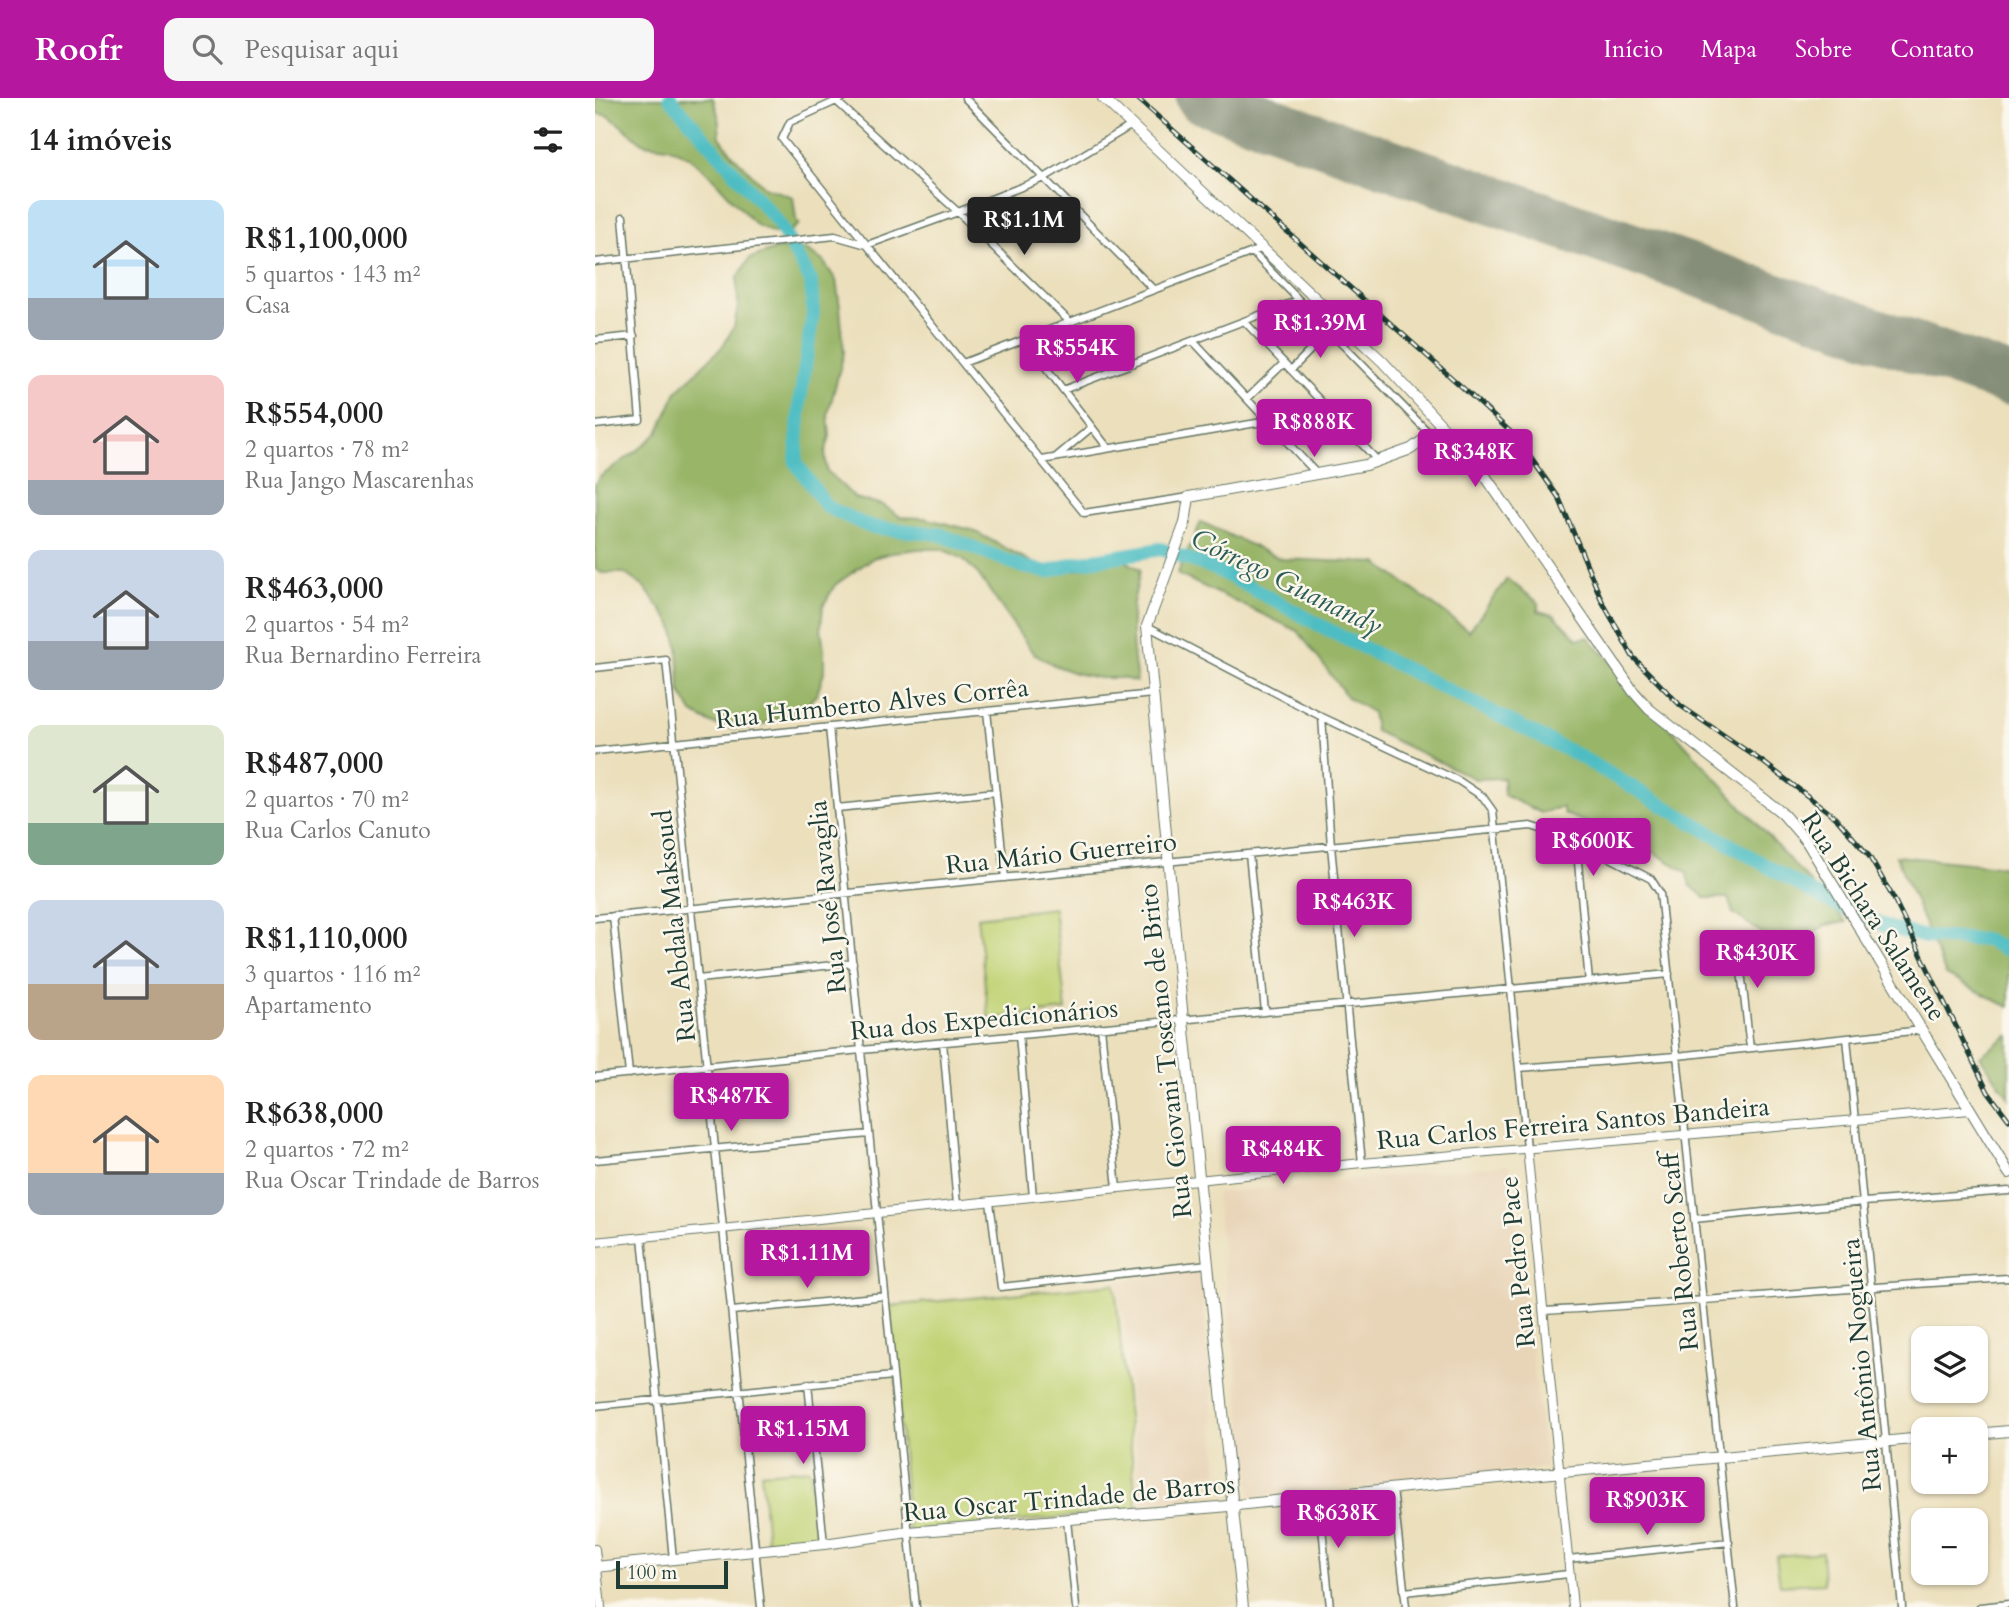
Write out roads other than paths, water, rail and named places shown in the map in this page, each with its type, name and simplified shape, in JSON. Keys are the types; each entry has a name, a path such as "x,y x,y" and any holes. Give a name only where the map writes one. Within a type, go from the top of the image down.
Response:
{"main road":[{"name":"Rua Bichara Salamene","path":"1104,98 1383,362 1477,464 1649,709 1782,813 1807,842 2009,1172"},
{"path":"1189,497 1366,465 1411,449 1442,426"},
{"name":"Rua Giovani Toscano de Brito","path":"1189,497 1184,527 1147,626 1182,1020 1243,1607"},
{"path":"1988,1433 2009,1430"},
{"name":"Rua Oscar Trindade de Barros","path":"596,1566 824,1544 909,1532 1319,1497 1911,1439"}],"street":[{"path":"965,98 1154,290"},
{"path":"1070,322 837,99 790,122 782,139 1084,513 1189,497"},
{"path":"595,262 835,236 867,245 1044,178 1132,125"},
{"path":"595,425 641,420 623,217"},
{"path":"963,363 1263,248"},
{"path":"1252,252 1431,435"},
{"path":"1063,390 1299,300"},
{"path":"1244,321 1378,461"},
{"path":"1291,369 1329,331"},
{"path":"595,340 634,336"},
{"path":"1024,339 1108,448"},
{"path":"1193,341 1317,474"},
{"path":"1247,399 1284,363"},
{"path":"1042,460 1268,421"},
{"path":"1055,458 1092,427"},
{"name":"Rua Pedro Pace","path":"1147,626 1322,717 1459,781 1483,797 1493,811 1573,1607"},
{"name":"Rua Abdala Maksoud","path":"595,668 666,660 761,1607"},
{"name":"Rua Humberto Alves Corrêa","path":"595,751 1153,694"},
{"path":"988,711 1005,878"},
{"path":"1322,717 1331,846 1362,1163"},
{"name":"Rua José Ravaglia","path":"829,727 916,1607"},
{"path":"837,808 996,792"},
{"name":"Rua Mário Guerreiro","path":"595,918 1531,826 1576,840"},
{"path":"1576,840 1589,982"},
{"name":"Rua Roberto Scaff","path":"1576,840 1651,879 1660,892 1735,1607"},
{"path":"1249,854 1265,1012"},
{"path":"613,916 629,1074"},
{"path":"1737,936 1750,1048"},
{"path":"698,979 853,963"},
{"name":"Rua dos Expedicionários","path":"595,1077 1669,974"},
{"path":"1101,1027 1117,1189"},
{"path":"1519,1068 1677,1056 1922,1030"},
{"path":"1019,1035 1033,1197"},
{"name":"Rua Antônio Nogueira","path":"1847,1038 1902,1607"},
{"path":"943,1042 957,1205"},
{"name":"Rua Carlos Ferreira Santos Bandeira","path":"595,1242 1362,1163 1970,1110"},
{"path":"595,1160 869,1134"},
{"path":"1695,1219 1864,1202 2009,1193"},
{"path":"990,1202 1001,1287 1208,1264"},
{"path":"642,1237 673,1559"},
{"path":"1543,1311 2009,1278"},
{"path":"732,1311 885,1296"},
{"path":"595,1406 893,1376"},
{"path":"808,1384 824,1544"},
{"path":"1392,1489 1406,1607"},
{"path":"1319,1497 1330,1607"},
{"path":"1067,1520 1076,1607"},
{"path":"1568,1559 1729,1542"},
{"path":"595,1549 601,1607"},
{"path":"1404,1591 1569,1574"},
{"path":"1980,1607 2009,1604"}],"waterway":[{"name":"Córrego Guanandy","path":"670,98 777,221 811,281 813,313 800,400 796,463 827,507 870,527 939,534 1023,567 1048,572 1071,564 1161,549 1218,570 1338,635 1579,756 1823,899 1890,928 1925,937 1987,940 2009,951"}],"railway":[{"path":"1137,98 1516,437 1559,498 1602,601 1633,657 1681,706 1763,762 1835,817 1869,856 1894,899 1988,1092 2009,1120"}]}
